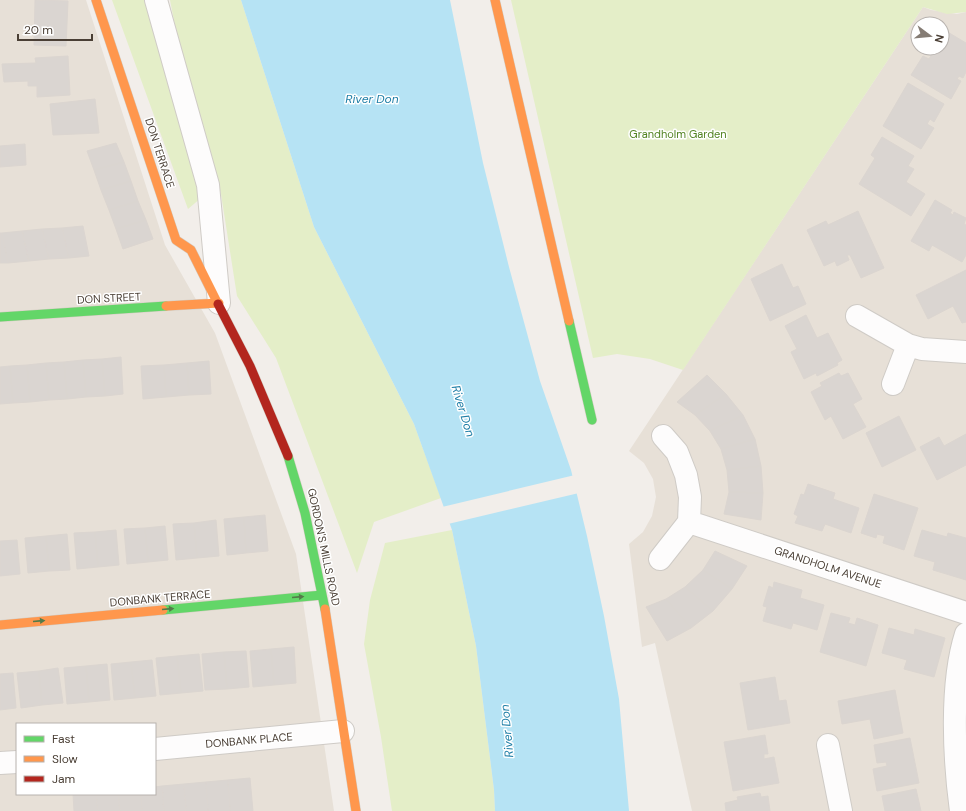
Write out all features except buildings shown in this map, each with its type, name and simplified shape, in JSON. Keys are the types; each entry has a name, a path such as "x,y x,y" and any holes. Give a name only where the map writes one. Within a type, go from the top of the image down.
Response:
{"street":[{"name":"DON TERRACE","path":"96,0 176,240 191,250 219,303"},
{"path":"156,0 208,185 219,303"},
{"path":"495,0 592,420"},
{"name":"DON STREET","path":"0,317 219,303"},
{"name":"GORDON'S MILLS ROAD","path":"219,303 265,398 292,465 305,513 322,595 356,811"},
{"path":"857,316 908,345 922,349 966,352"},
{"path":"893,384 908,345"},
{"path":"660,558 689,522 690,497 686,475 677,452 663,436"},
{"name":"GRANDHOLM AVENUE","path":"689,522 966,613"},
{"name":"DONBANK TERRACE","path":"0,625 322,595"},
{"path":"961,811 956,753 956,696 961,651 966,634"},
{"name":"DONBANK PLACE","path":"156,749 343,731"},
{"path":"828,745 837,810"},
{"path":"0,764 16,762"}],"shaded area":[{"path":"0,0 86,0 165,245 215,333 296,554 334,811 0,811"},
{"path":"923,7 931,10 957,14 966,12 966,811 692,811 655,643 642,647 629,544 643,532 652,516 656,497 653,479 644,463 629,451 910,27 910,56 950,56 950,16 917,16"}],"green space":[{"path":"112,0 147,0 201,198 188,209"},
{"path":"170,0 241,0 314,227 414,424 441,498 374,522 357,573 276,358 237,296 221,194 176,31"},
{"name":"Grandholm Garden","path":"511,0 966,0 966,12 947,14 923,7 917,16 910,16 910,27 683,370 650,359 617,354 593,358"},
{"path":"452,530 476,646 494,790 495,811 392,811 381,737 364,644 370,600 385,543"}],"water":[{"name":"River Don","path":"241,0 450,0 483,163 509,267 540,381 571,470 587,536 604,616 619,699 629,811 495,811 494,790 476,646 452,530 414,424 314,227"}],"pier":[{"path":"575,475 579,493 448,524 442,507"}],"traffic: fast":[{"path":"0,317 166,306"},
{"path":"569,321 592,420"},
{"path":"288,456 305,513 325,609"},
{"path":"163,610 322,595"}],"traffic: slow":[{"path":"96,0 176,240 191,250 218,304"},
{"path":"495,0 569,321"},
{"path":"166,306 219,303"},
{"path":"325,609 356,811"},
{"path":"0,625 163,610"}],"traffic: jam":[{"path":"218,304 250,366 288,456"}]}
